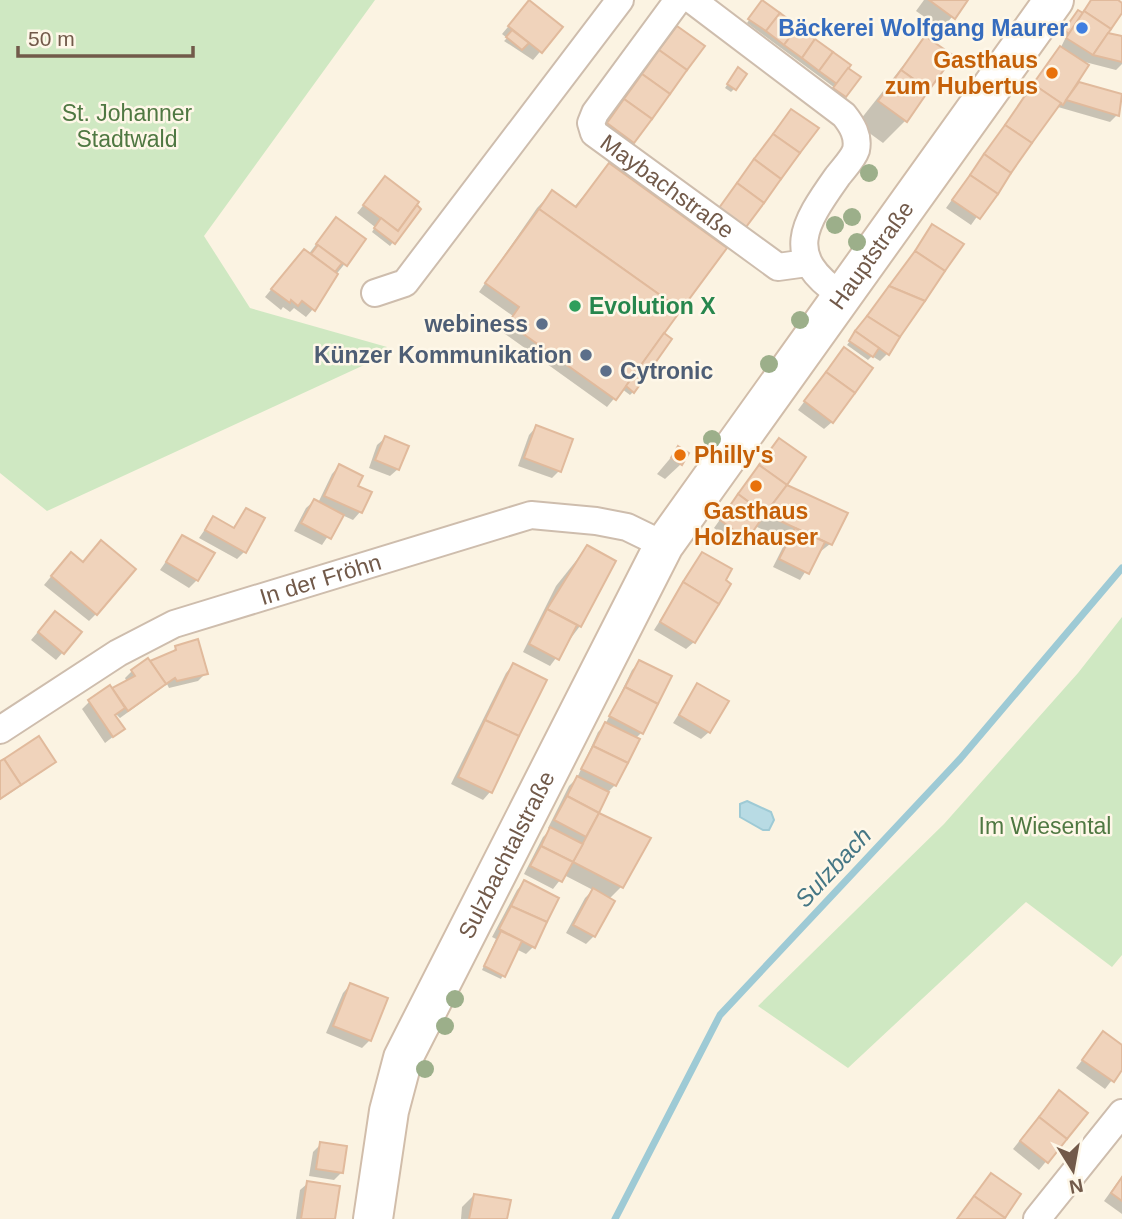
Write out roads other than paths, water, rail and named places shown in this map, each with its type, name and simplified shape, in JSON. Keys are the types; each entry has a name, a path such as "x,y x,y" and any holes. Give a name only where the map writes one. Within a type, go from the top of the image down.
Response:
{"main road":[{"name":"Hauptstraße","path":"688,509 1054,0"},
{"name":"Sulzbachtalstraße","path":"373,1219 389,1111 403,1058 664,545 688,509"}],"street":[{"path":"375,293 405,283 620,0"},
{"name":"Maybachstraße","path":"678,0 595,113 591,123 594,133 778,267 807,263"},
{"path":"692,0 844,115 853,126 856,137 855,152 812,213 806,228 807,263 820,281 841,295"},
{"name":"In der Fröhn","path":"0,730 118,653 174,624 531,515 569,517 627,527 664,545"},
{"path":"1037,1219 1122,1113"}],"water":[{"path":"747,801 771,812 774,820 769,830 763,830 740,817 740,804"}],"waterway":[{"name":"Sulzbach","path":"615,1219 720,1015 960,759 1122,568"}],"place":[{"name":"Bäckerei Wolfgang Maurer","path":"1082,28"},
{"name":"Gasthaus zum Hubertus","path":"1052,73"},
{"name":"Evolution X","path":"575,306"},
{"name":"webiness","path":"542,324"},
{"name":"Künzer Kommunikation","path":"586,355"},
{"name":"Cytronic","path":"606,371"},
{"name":"Philly's","path":"680,455"},
{"name":"Gasthaus Holzhauser","path":"756,486"}],"park label":[{"name":"St. Johanner Stadtwald","path":"127,126"},
{"name":"Im Wiesental","path":"1045,826"}]}
